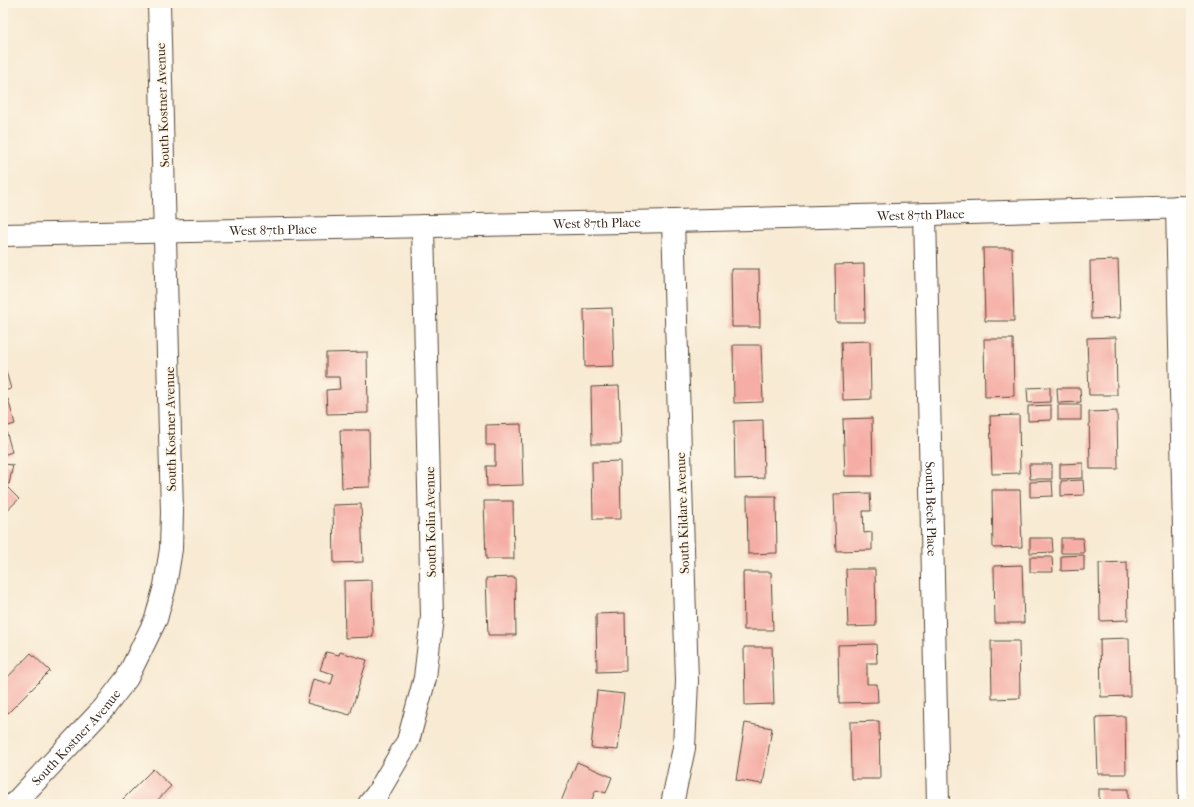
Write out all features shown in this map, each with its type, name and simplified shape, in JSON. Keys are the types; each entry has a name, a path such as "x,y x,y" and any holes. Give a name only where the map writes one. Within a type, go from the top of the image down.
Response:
{"street":[{"name":"South Kostner Avenue","path":"14,804 104,708 127,678 156,619 166,586 171,549 172,512 159,3"},
{"name":"West 87th Place","path":"3,235 1184,207"},
{"path":"1184,207 1190,804"},
{"name":"South Beck Place","path":"925,214 938,804"},
{"name":"South Kildare Avenue","path":"672,220 687,681 684,748 672,804"},
{"name":"South Kolin Avenue","path":"370,804 408,742 425,678 432,617 423,226"}],"building":[{"path":"983,248 1012,248 1014,321 985,321"},
{"path":"1118,260 1120,318 1091,319 1090,261"},
{"path":"864,264 865,322 836,322 835,265"},
{"path":"731,269 759,269 760,327 732,327"},
{"path":"612,308 614,366 585,367 584,309"},
{"path":"1116,337 1117,395 1089,395 1087,338"},
{"path":"984,339 1013,339 1014,396 985,397"},
{"path":"870,341 871,399 843,400 841,342"},
{"path":"733,345 761,345 763,402 734,403"},
{"path":"367,352 368,413 327,414 326,390 340,389 339,377 326,377 326,353"},
{"path":"3,368 5,368 11,389 3,391"},
{"path":"619,386 621,444 592,444 591,387"},
{"path":"1050,387 1050,402 1028,403 1027,388"},
{"path":"1057,388 1080,388 1081,402 1058,403"},
{"path":"8,399 15,424 5,427 12,452 3,455 3,400"},
{"path":"1051,405 1051,420 1028,421 1028,406"},
{"path":"1058,405 1081,405 1081,420 1058,420"},
{"path":"1117,411 1118,469 1090,469 1089,412"},
{"path":"1019,415 1020,473 992,474 990,416"},
{"path":"872,418 873,476 845,476 843,419"},
{"path":"763,420 764,478 735,479 734,421"},
{"path":"521,424 523,485 487,486 486,466 495,466 495,445 486,445 486,425"},
{"path":"340,430 369,430 370,487 342,488"},
{"path":"620,461 621,519 593,519 592,462"},
{"path":"1083,463 1083,478 1060,479 1060,464"},
{"path":"3,464 13,465 9,484 3,482"},
{"path":"1029,464 1052,464 1052,479 1030,479"},
{"path":"1083,480 1084,495 1061,496 1061,481"},
{"path":"1052,481 1053,496 1030,497 1030,482"},
{"path":"7,487 19,499 3,514 3,490"},
{"path":"992,490 1020,490 1022,547 993,548"},
{"path":"870,493 871,511 863,511 864,533 872,532 872,550 836,551 834,494"},
{"path":"747,496 776,496 777,553 748,554"},
{"path":"484,501 513,501 514,559 486,559"},
{"path":"361,504 363,562 334,563 333,505"},
{"path":"1030,538 1052,538 1053,552 1030,553"},
{"path":"1061,538 1083,538 1084,553 1061,553"},
{"path":"1084,555 1084,570 1061,571 1061,556"},
{"path":"1030,557 1052,557 1053,572 1030,572"},
{"path":"1127,562 1128,620 1100,621 1099,563"},
{"path":"1022,565 1024,623 995,623 994,566"},
{"path":"846,569 875,569 876,626 848,627"},
{"path":"743,572 771,572 773,630 744,630"},
{"path":"515,577 516,635 488,635 486,578"},
{"path":"372,580 373,637 345,638 344,581"},
{"path":"625,613 626,671 597,672 596,614"},
{"path":"1129,638 1130,696 1101,697 1100,639"},
{"path":"991,641 1019,641 1020,698 992,699"},
{"path":"876,644 877,663 867,663 867,684 877,684 878,702 839,703 838,645"},
{"path":"744,647 772,647 774,704 745,705"},
{"path":"326,652 339,655 340,652 367,660 350,715 307,703 313,679 331,684 334,674 320,670"},
{"path":"31,653 50,671 8,713 3,708 3,682"},
{"path":"597,691 624,694 618,750 591,748"},
{"path":"1125,716 1126,774 1098,774 1096,717"},
{"path":"879,721 880,779 851,779 850,722"},
{"path":"745,723 772,728 763,784 736,780"},
{"path":"577,762 612,777 606,793 596,790 590,804 560,804"},
{"path":"153,769 171,786 154,804 118,804"},
{"path":"1099,789 1128,789 1128,804 1099,804"},
{"path":"727,800 739,804 725,804"}]}
